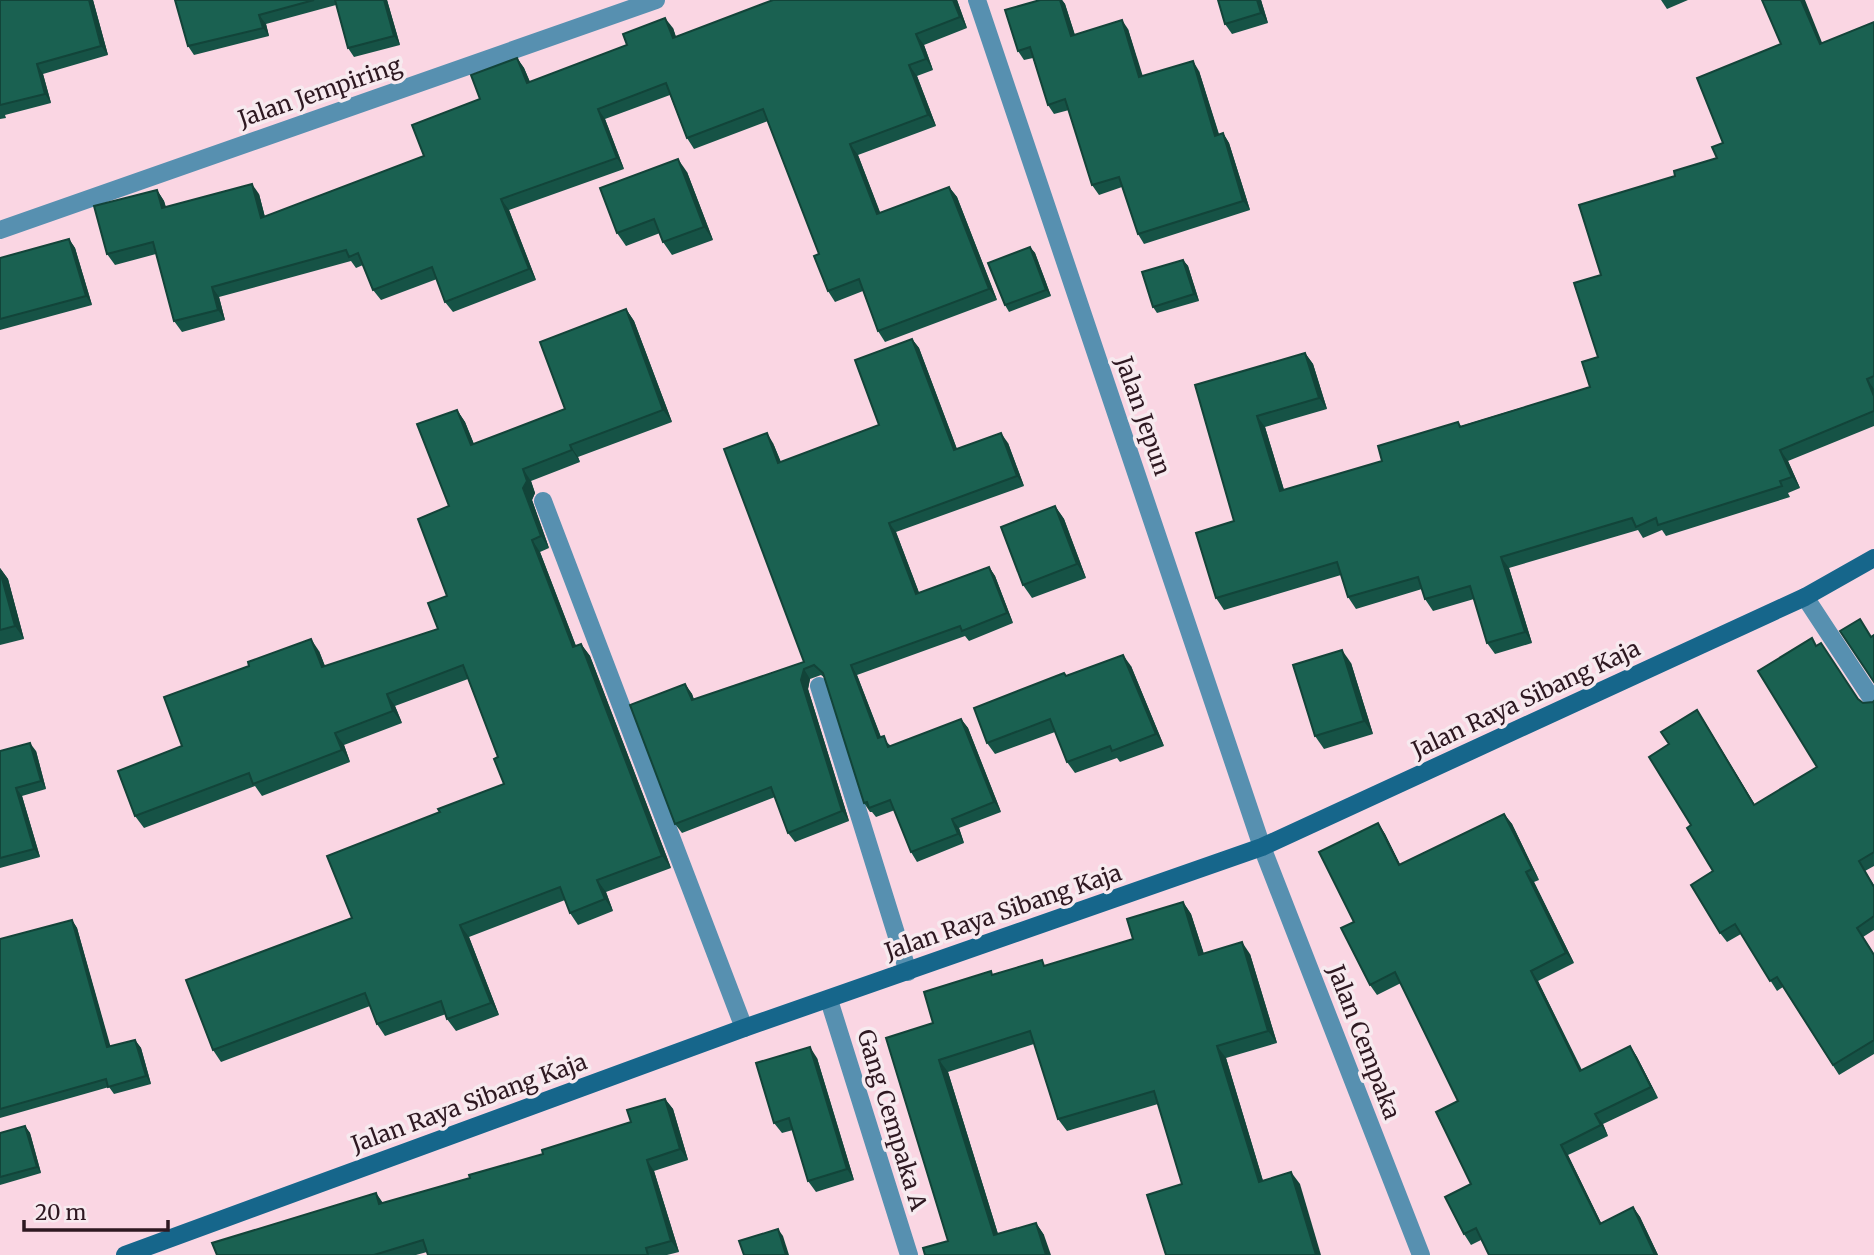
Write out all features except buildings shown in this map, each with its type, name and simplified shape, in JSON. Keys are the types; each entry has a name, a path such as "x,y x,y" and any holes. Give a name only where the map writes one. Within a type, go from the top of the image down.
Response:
{"main road":[{"name":"Jalan Raya Sibang Kaja","path":"125,1255 744,1028 1262,847 1805,597 1874,558"}],"street":[{"name":"Jalan Jempiring","path":"0,230 656,0"},
{"name":"Jalan Jepun","path":"977,0 1262,847"},
{"path":"543,501 744,1028"},
{"path":"1805,597 1874,702"},
{"path":"819,686 908,972"},
{"name":"Jalan Cempaka","path":"1262,847 1421,1255"},
{"name":"Gang Cempaka A","path":"829,1000 909,1255"}]}
